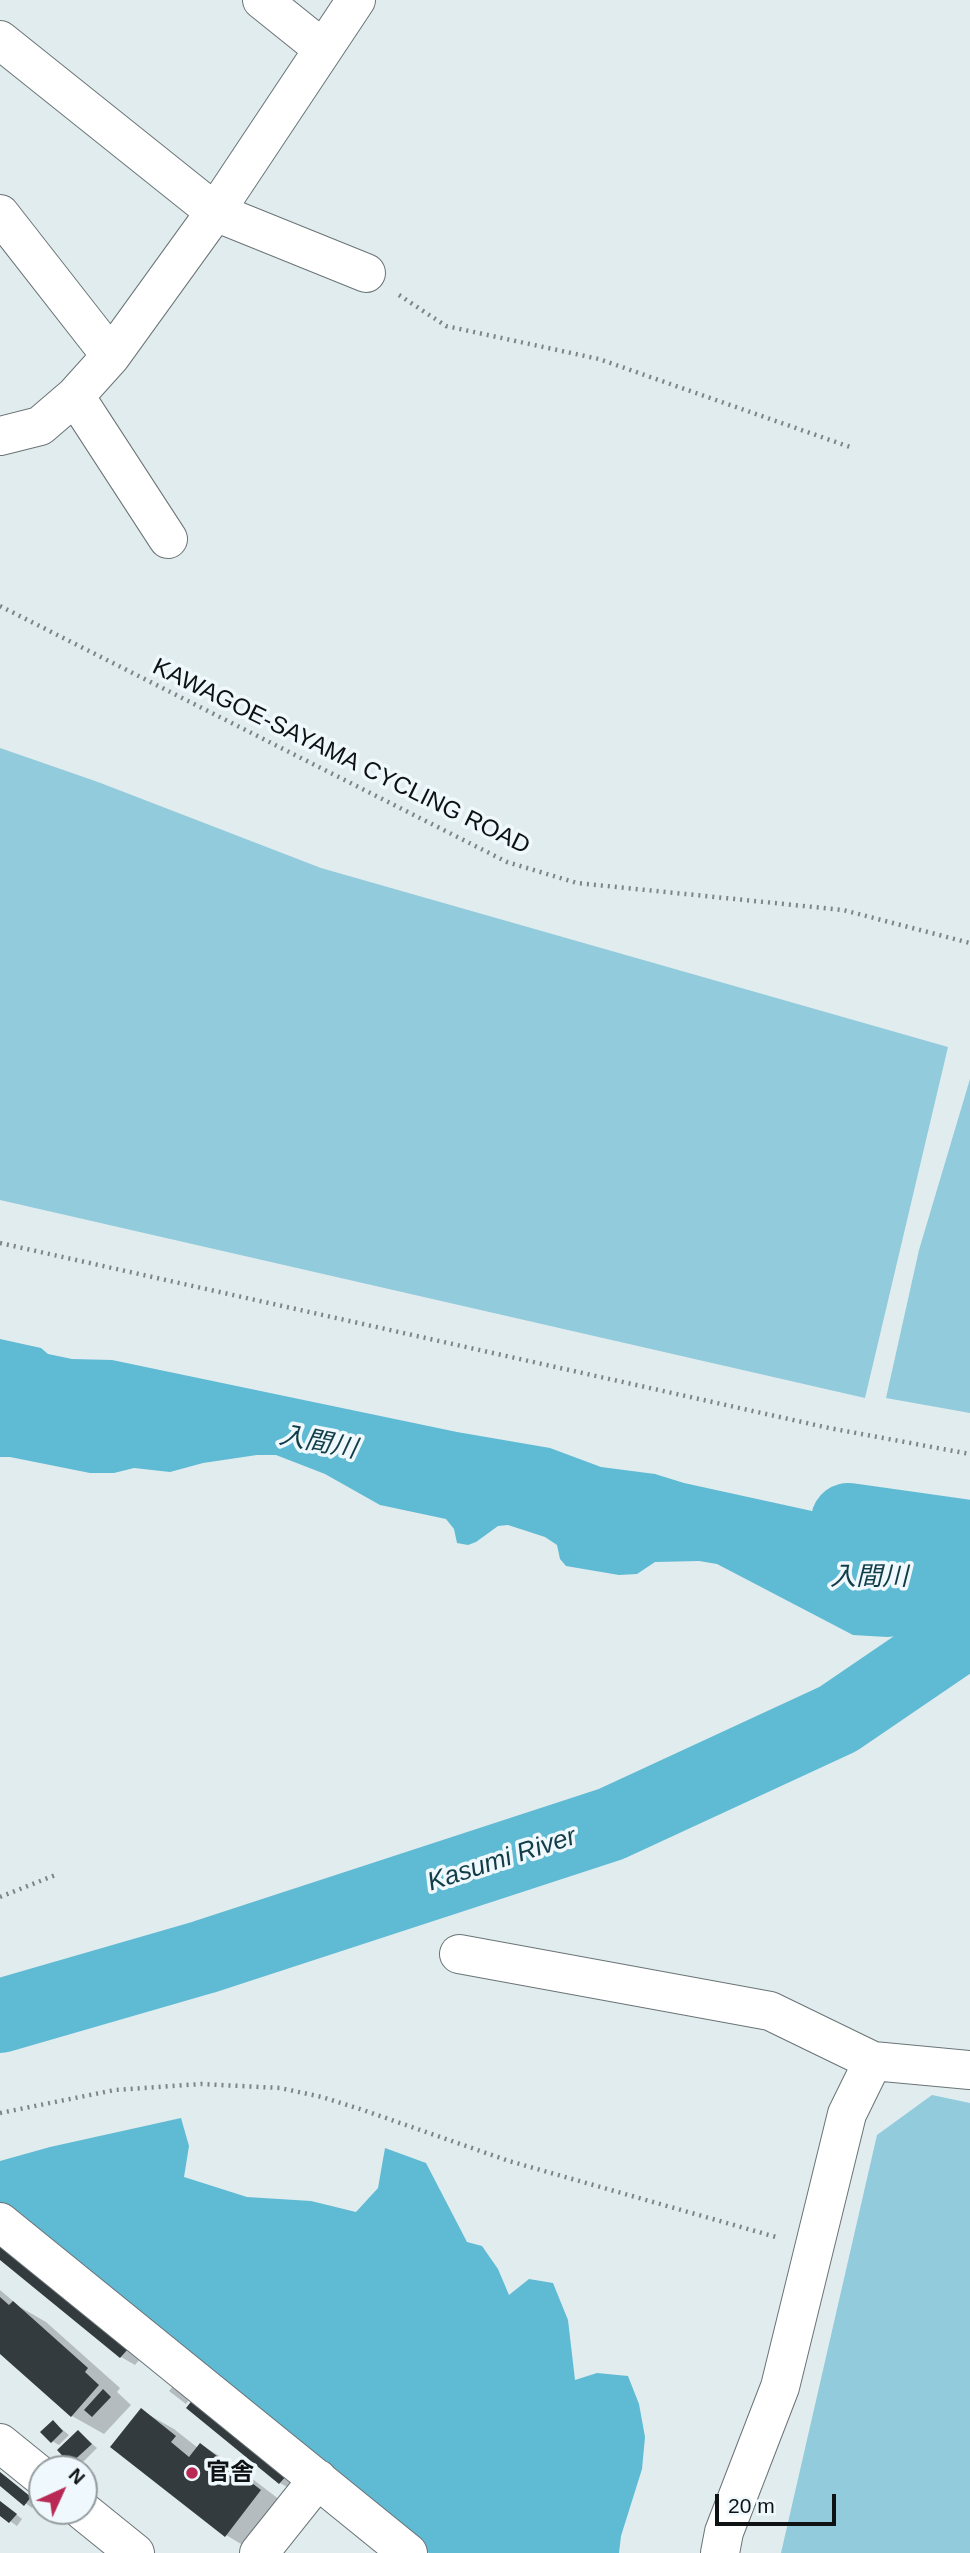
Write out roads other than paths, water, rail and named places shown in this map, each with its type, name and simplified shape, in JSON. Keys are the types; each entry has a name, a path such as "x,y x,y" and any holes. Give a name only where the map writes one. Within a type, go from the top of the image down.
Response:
{"street":[{"path":"262,0 323,49"},
{"path":"0,436 40,426 75,396 111,356 215,212 356,0"},
{"path":"0,40 215,212 366,274"},
{"path":"0,214 111,356"},
{"path":"75,396 168,539"},
{"path":"459,1954 770,2011 873,2061 970,2070"},
{"path":"720,2553 724,2532 780,2387 847,2114 873,2061"},
{"path":"0,2222 408,2553"},
{"path":"0,2444 28,2466"},
{"path":"259,2553 318,2479"},
{"path":"98,2523 135,2553"}],"water":[{"name":"入間川","path":"0,1339 41,1348 48,1354 72,1359 112,1360 457,1432 550,1448 601,1467 655,1474 684,1483 844,1518 913,1526 970,1538 970,1638 937,1633 887,1637 853,1635 717,1564 699,1561 655,1562 637,1574 619,1575 566,1566 560,1559 557,1545 545,1537 508,1525 498,1526 468,1545 457,1543 454,1529 446,1519 380,1505 325,1474 276,1455 203,1463 170,1472 134,1468 114,1473 90,1473 0,1457"}],"waterway":[{"name":"入間川","path":"848,1520 970,1537"},
{"name":"Kasumi River","path":"0,2016 204,1957 611,1824 838,1719 970,1629"}],"place":[{"name":"官舎","path":"192,2473"}]}
